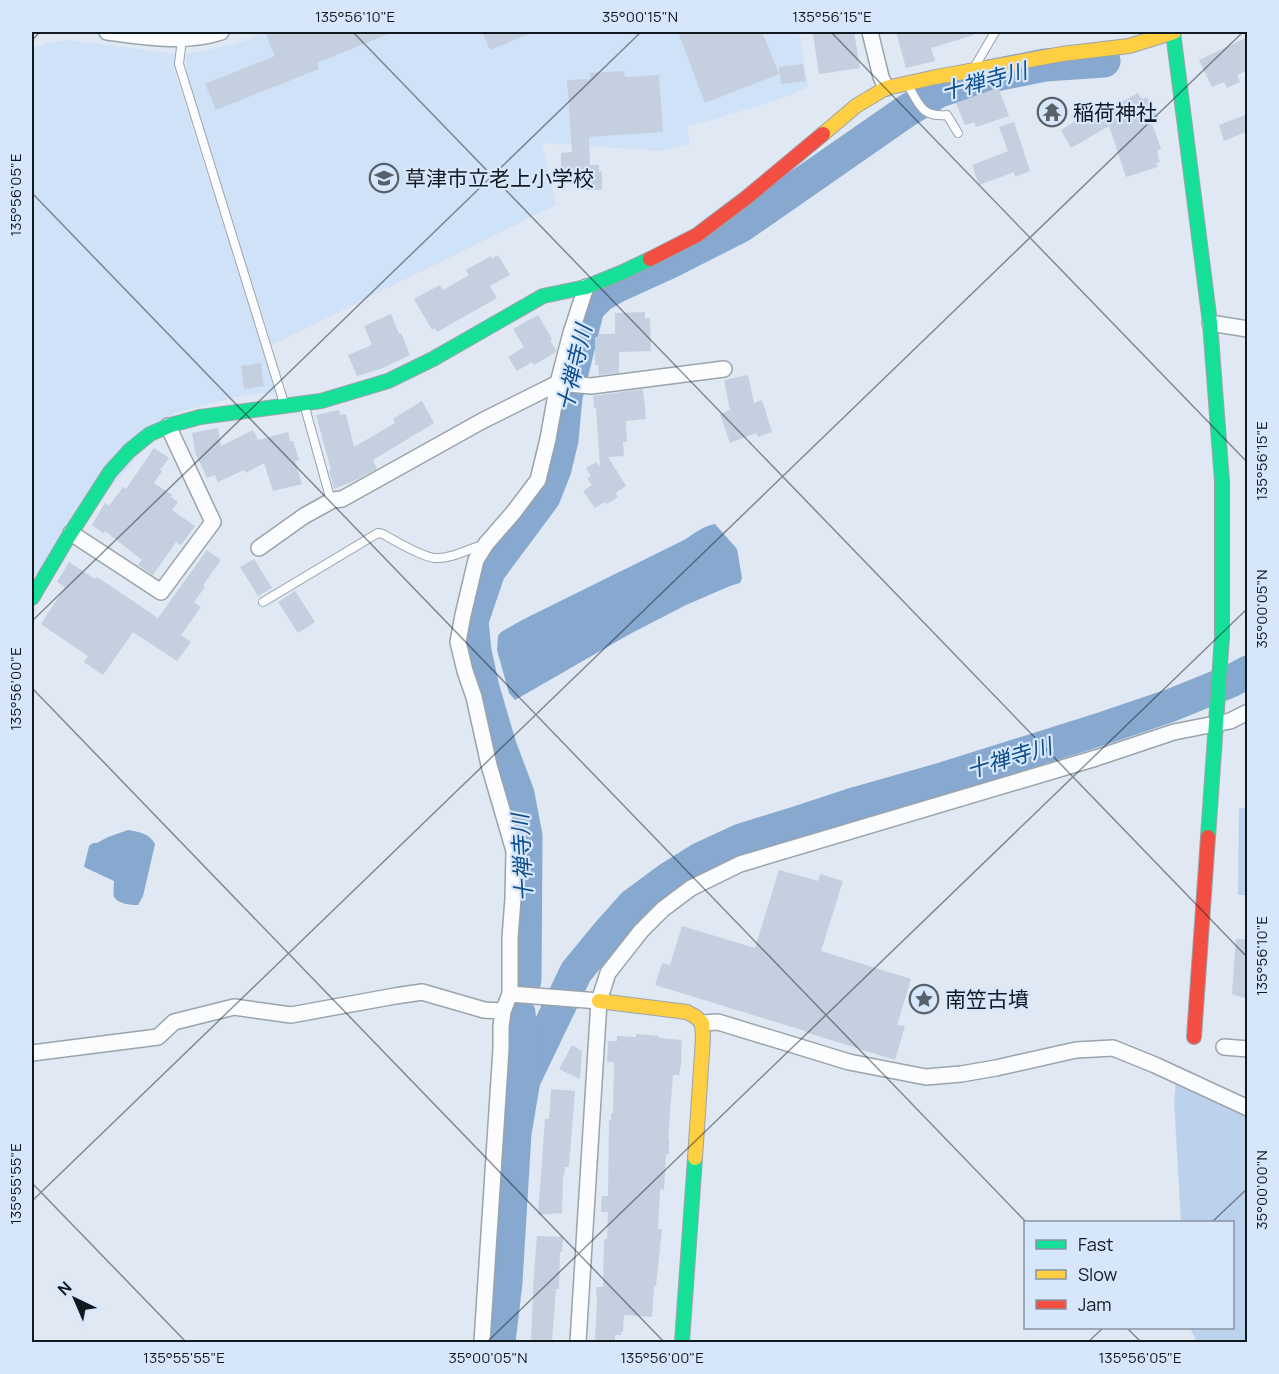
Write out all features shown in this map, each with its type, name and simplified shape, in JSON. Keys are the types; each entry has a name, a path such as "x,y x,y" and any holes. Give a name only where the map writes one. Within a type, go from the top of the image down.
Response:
{"street":[{"path":"107,32 182,39 221,32"},
{"path":"870,32 886,88"},
{"path":"32,598 104,480 148,435 189,419 321,400 388,381 433,359 543,296 586,287 623,273 697,235 746,198 856,105 886,88 1062,54 1129,46 1174,32 1210,323 1222,481 1222,637 1194,1037"},
{"path":"482,1342 501,1061 502,1011 510,994 514,851 489,765 474,697 458,642 476,560 486,544 538,480 548,439 566,384 571,333 586,287"},
{"path":"1210,323 1248,329"},
{"path":"260,548 304,516 331,501 342,499 482,422 566,384 591,386 724,369"},
{"path":"71,533 161,592 213,522 168,426"},
{"path":"578,1342 599,1001 608,973 640,931 663,909 691,888 740,864 1085,761 1174,732 1230,722 1248,712"},
{"path":"32,1053 158,1037 174,1022 234,1007 291,1015 422,992 484,1010 502,1011"},
{"path":"510,994 599,1001 687,1012 702,1023 704,1038 682,1342"},
{"path":"702,1023 718,1022 849,1062 926,1077 996,1068 1076,1050 1113,1048 1248,1108"},
{"path":"1224,1047 1248,1049"}],"lane":[{"path":"972,71 995,32"},
{"path":"182,39 178,64 284,405"},
{"path":"907,84 922,109 936,116 946,115 958,133"},
{"path":"303,402 331,501"},
{"path":"263,602 378,533 425,556 434,558 486,544"}],"shaded area":[{"name":"草津市立老上小学校","path":"264,32 799,32 808,88 775,101 687,127 690,144 664,151 542,143 556,205 272,345 187,77 186,54 231,45"},
{"path":"68,40 176,54 174,70 276,392 245,395 175,413 32,579 32,48"},
{"path":"715,524 737,549 742,578 740,583 686,605 628,635 515,700 509,693 497,650 498,636 501,632 684,540 703,528"},
{"path":"1239,808 1247,808 1247,895 1238,895"},
{"path":"128,830 147,835 155,844 143,896 138,905 118,901 114,897 114,881 84,867 89,846"},
{"path":"1176,1082 1247,1115 1247,1342 1197,1342 1190,1329 1234,1329 1234,1221 1181,1221 1174,1100"}],"building":[{"path":"265,32 393,32 317,63 319,69 216,110 205,84 275,56"},
{"path":"482,32 533,32 490,50"},
{"path":"678,32 762,32 779,74 705,103"},
{"path":"816,32 854,32 860,68 819,74 813,34"},
{"path":"896,32 973,32 974,35 931,48 935,61 906,68"},
{"path":"1248,37 1248,70 1237,75 1240,82 1227,88 1224,82 1212,87 1199,60"},
{"path":"803,64 806,81 781,84 779,67"},
{"path":"624,71 625,77 659,75 663,132 589,137 590,165 599,165 599,172 602,171 602,190 586,190 586,184 566,184 565,180 561,180 561,153 572,152 567,80 590,79 590,73"},
{"path":"997,88 1009,116 976,127 974,122 965,125 956,103"},
{"path":"1138,93 1142,99 1147,97 1157,117 1151,120 1161,149 1157,151 1160,162 1156,163 1158,167 1126,177 1109,126 1071,148 1061,130 1085,115 1086,118 1089,116 1091,119"},
{"name":"稲荷神社","path":"1057,101 1063,115 1048,122 1042,109"},
{"path":"1248,114 1248,131 1224,141 1219,125"},
{"path":"1014,122 1030,171 1015,177 1014,172 979,185 972,165 1008,151 999,127"},
{"path":"498,255 510,275 490,286 497,298 437,332 435,328 432,330 414,299 440,285 443,290 469,275 466,270 491,256 492,259"},
{"path":"645,312 645,318 650,318 651,351 619,352 619,373 599,375 598,365 595,365 595,337 599,337 599,334 615,334 615,313"},
{"path":"391,314 410,355 383,368 357,376 348,355 372,345 364,326"},
{"path":"538,315 552,339 550,340 556,352 534,365 532,362 517,371 508,357 524,347 513,329"},
{"path":"261,363 264,386 244,389 241,366"},
{"path":"748,375 754,403 762,400 772,432 758,437 756,433 730,443 720,414 730,410 724,380"},
{"path":"643,389 646,419 626,421 627,442 623,442 624,456 608,457 626,486 616,493 618,497 595,508 583,491 592,485 587,478 591,476 586,468 596,462 600,467 596,408 594,408 593,396"},
{"path":"422,401 434,423 373,460 377,469 334,489 316,415 339,410 340,415 346,414 354,447 395,423 393,419"},
{"path":"218,428 221,446 253,430 258,440 288,432 299,460 295,461 302,484 273,491 264,463 246,473 244,470 218,482 215,475 207,478 195,452 192,433"},
{"path":"154,448 169,458 154,483 178,502 172,510 195,526 181,545 176,542 153,575 138,565 142,560 105,531 104,534 92,525 105,503 109,506 123,487 126,489"},
{"path":"207,550 221,560 194,602 201,607 181,635 191,642 177,661 133,632 103,675 84,662 88,656 41,624 65,587 57,582 69,562 95,579 97,577 158,618"},
{"path":"254,559 272,588 258,596 240,567"},
{"path":"295,591 315,622 298,633 278,602"},
{"path":"779,870 818,881 820,874 843,881 821,951 911,979 897,1025 905,1026 895,1060 655,985 662,963 670,965 682,926 755,948"},
{"path":"1236,939 1248,939 1248,999 1232,994"},
{"path":"636,1034 682,1040 679,1075 673,1075 668,1138 669,1154 666,1154 664,1190 660,1189 658,1229 662,1229 652,1317 624,1315 623,1332 621,1335 615,1335 615,1342 595,1341 596,1287 603,1287 604,1239 607,1239 608,1212 601,1212 602,1196 608,1196 609,1120 613,1113 614,1062 607,1062 608,1041 617,1041 617,1036 636,1037"},
{"path":"572,1045 582,1051 580,1079 559,1069"},
{"path":"551,1089 575,1091 569,1167 565,1167 563,1176 562,1213 538,1215 545,1119 549,1119"},
{"path":"537,1236 563,1237 552,1342 531,1342"}],"waterway":[{"name":"十禅寺川","path":"525,980 526,836 518,794 500,746 483,688 475,651 472,621 489,571 544,497 555,469 562,440 566,397 588,308 600,296 615,287 741,226 905,112 939,91 985,77 1045,65 1104,61"},
{"name":"十禅寺川","path":"524,1080 576,972 633,905 700,859 741,840 1169,706 1248,672"},
{"name":"十禅寺川","path":"499,1342 506,1282 515,1133 524,1080 519,1013"}],"traffic: fast":[{"path":"1173,32 1210,323 1222,481 1222,637 1208,837"},
{"path":"32,598 110,472 129,451 150,434 200,417 321,401 388,381 433,359 543,296 586,287 650,259"},
{"path":"682,1342 695,1158"}],"traffic: slow":[{"path":"823,134 856,106 886,88 1062,54 1129,46 1174,32"},
{"path":"599,1001 687,1012 702,1023 695,1158"}],"traffic: jam":[{"path":"650,259 697,235 823,134"},
{"path":"1194,1037 1208,837"}],"place":[{"name":"稲荷神社","path":"1052,112"},
{"name":"草津市立老上小学校","path":"384,178"},
{"name":"南笠古墳","path":"924,999"}]}
